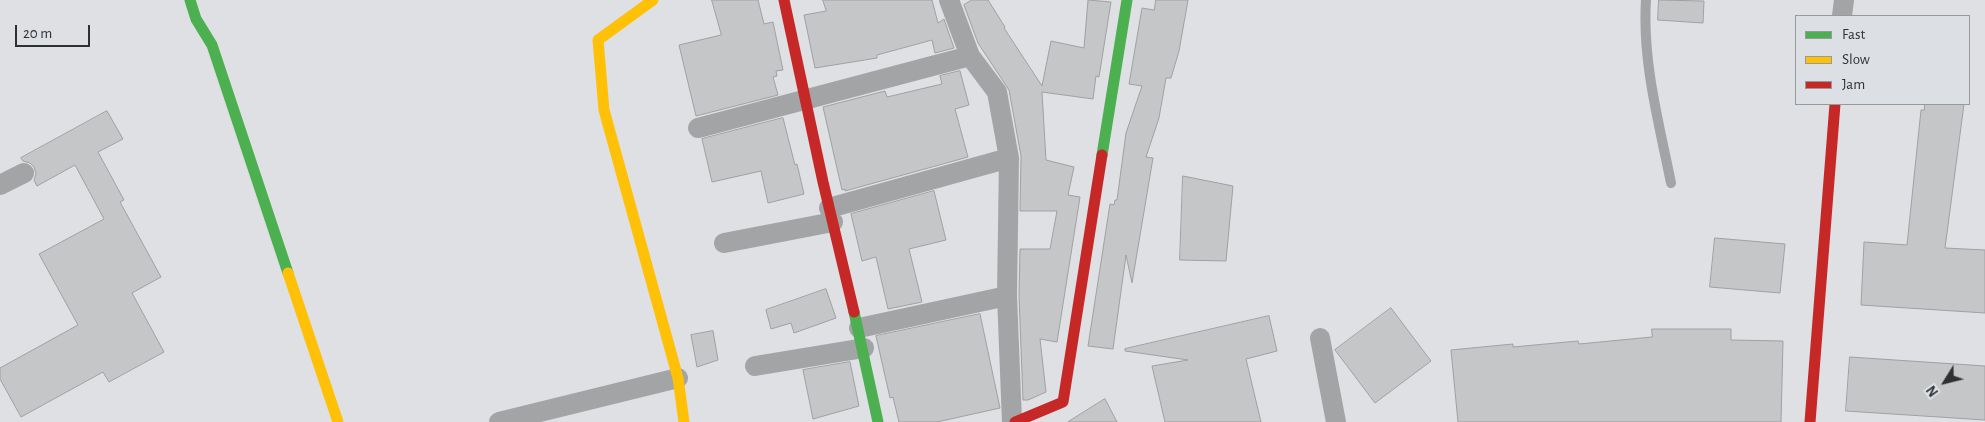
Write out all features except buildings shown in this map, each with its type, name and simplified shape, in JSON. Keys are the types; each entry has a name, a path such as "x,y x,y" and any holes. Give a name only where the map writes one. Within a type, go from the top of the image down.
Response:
{"street":[{"path":"190,0 196,19 212,44 338,422"},
{"path":"653,0 598,40 604,110 678,378 684,422"},
{"path":"784,0 831,215 864,348 878,422"},
{"path":"949,0 970,56 996,92 1010,158 1007,296 1014,422 1063,402 1127,0"},
{"path":"1842,15 1844,0"},
{"path":"698,128 970,56"},
{"path":"1810,422 1835,105"},
{"path":"724,243 831,215 1010,158"},
{"path":"0,185 24,173"},
{"path":"859,328 1007,296"},
{"path":"1320,338 1336,422"},
{"path":"755,366 864,348"},
{"path":"499,422 533,418 678,378"}],"lane":[{"path":"1646,0 1644,27 1650,75 1671,183"}],"traffic: fast":[{"path":"190,0 196,19 212,45 288,273"},
{"path":"1102,155 1127,0"},
{"path":"854,312 878,422"}],"traffic: slow":[{"path":"653,0 598,40 604,110 678,378 684,422"},
{"path":"288,273 338,422"}],"traffic: jam":[{"path":"784,0 823,182 854,312"},
{"path":"1810,422 1835,105"},
{"path":"1015,422 1063,402 1102,155"}]}
